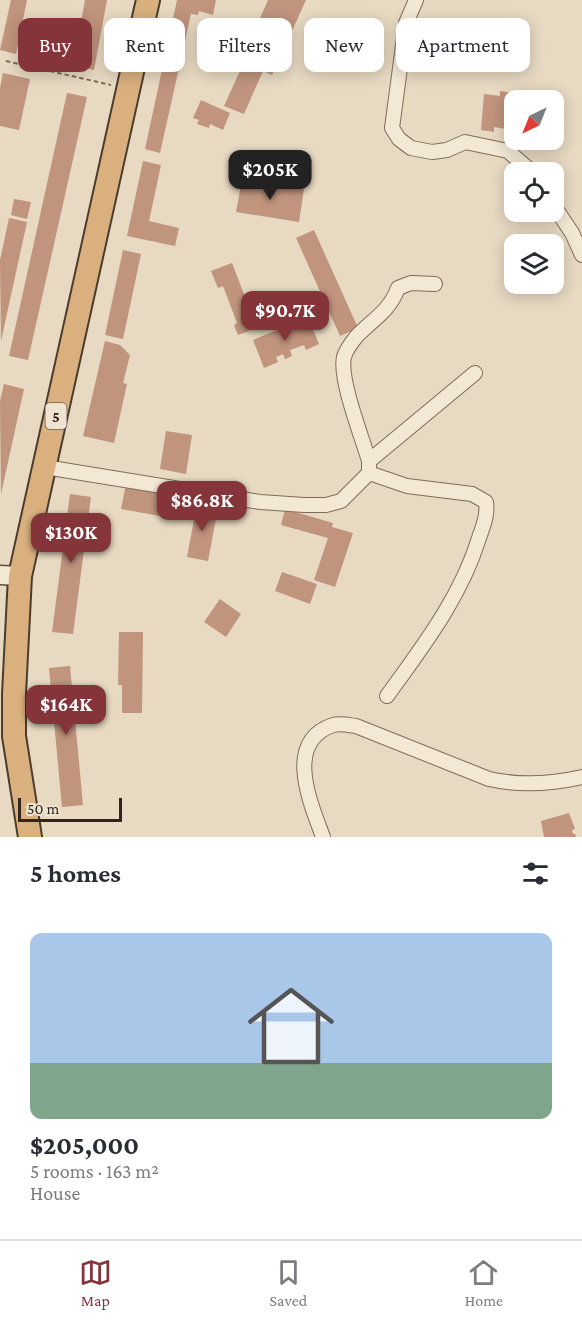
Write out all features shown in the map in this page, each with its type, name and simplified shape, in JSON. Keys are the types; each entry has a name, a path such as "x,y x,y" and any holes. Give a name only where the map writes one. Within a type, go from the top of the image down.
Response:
{"highway":[{"name":"5","path":"30,837 7,736 14,694 10,576 45,466 148,0"}],"street":[{"path":"416,0 406,23 392,128 399,139 411,148 432,152 447,150 465,142 508,151 521,162"},
{"path":"564,221 582,255"},
{"path":"387,696 449,607 474,555 488,512 486,502 472,494 407,486 369,467 343,364 345,354 356,338 392,303 398,288 411,283 435,284"},
{"path":"45,466 260,502 326,505 341,501 369,467 475,374"},
{"path":"323,837 308,797 303,769 306,748 319,734 334,725 356,726 501,782 521,785 582,777"}],"path":[{"path":"6,61 128,89"}],"building":[{"path":"11,0 27,0 23,18 18,18 16,54 0,50"},
{"path":"85,0 107,0 94,70 92,70 92,18 82,18"},
{"path":"177,0 216,0 213,15 199,11 198,15 191,14 185,41 185,18 173,18"},
{"path":"268,0 306,0 292,31 292,18 260,18"},
{"path":"162,72 178,72 160,153 145,149"},
{"path":"239,72 263,72 244,114 224,106"},
{"path":"3,73 30,79 19,130 0,126 0,88"},
{"path":"500,91 504,92 504,129 494,127 494,132 481,130 484,94 500,96"},
{"path":"67,93 87,97 28,360 9,356"},
{"path":"201,100 230,113 223,130 210,124 209,128 197,124 199,120 193,118"},
{"path":"143,161 161,165 149,221 179,228 175,246 127,236"},
{"path":"242,179 304,189 299,222 236,212"},
{"path":"14,199 31,202 27,219 11,215"},
{"path":"9,218 27,222 1,341 0,260"},
{"path":"314,230 358,328 340,336 296,238"},
{"path":"123,250 141,254 123,339 105,335"},
{"path":"232,263 257,328 238,335 234,325 237,323 223,286 218,288 211,271"},
{"path":"308,317 319,344 306,350 304,345 290,350 292,356 285,359 283,354 276,357 278,362 264,368 253,340"},
{"path":"105,341 120,345 130,355 123,383 127,384 114,443 83,436"},
{"path":"4,384 24,389 1,494 0,401"},
{"path":"166,431 192,435 186,474 160,469"},
{"path":"126,484 181,494 177,519 121,509"},
{"path":"70,494 91,497 73,634 52,632"},
{"path":"197,504 218,508 208,561 187,557"},
{"path":"285,509 333,523 332,527 353,533 335,587 314,580 328,538 281,525"},
{"path":"282,572 317,584 310,604 275,591"},
{"path":"220,599 241,614 226,637 204,622"},
{"path":"119,632 143,632 142,713 122,713 122,685 118,685"},
{"path":"70,666 83,805 62,807 49,668"},
{"path":"569,813 575,829 572,830 573,834 576,837 544,837 541,821"}]}
